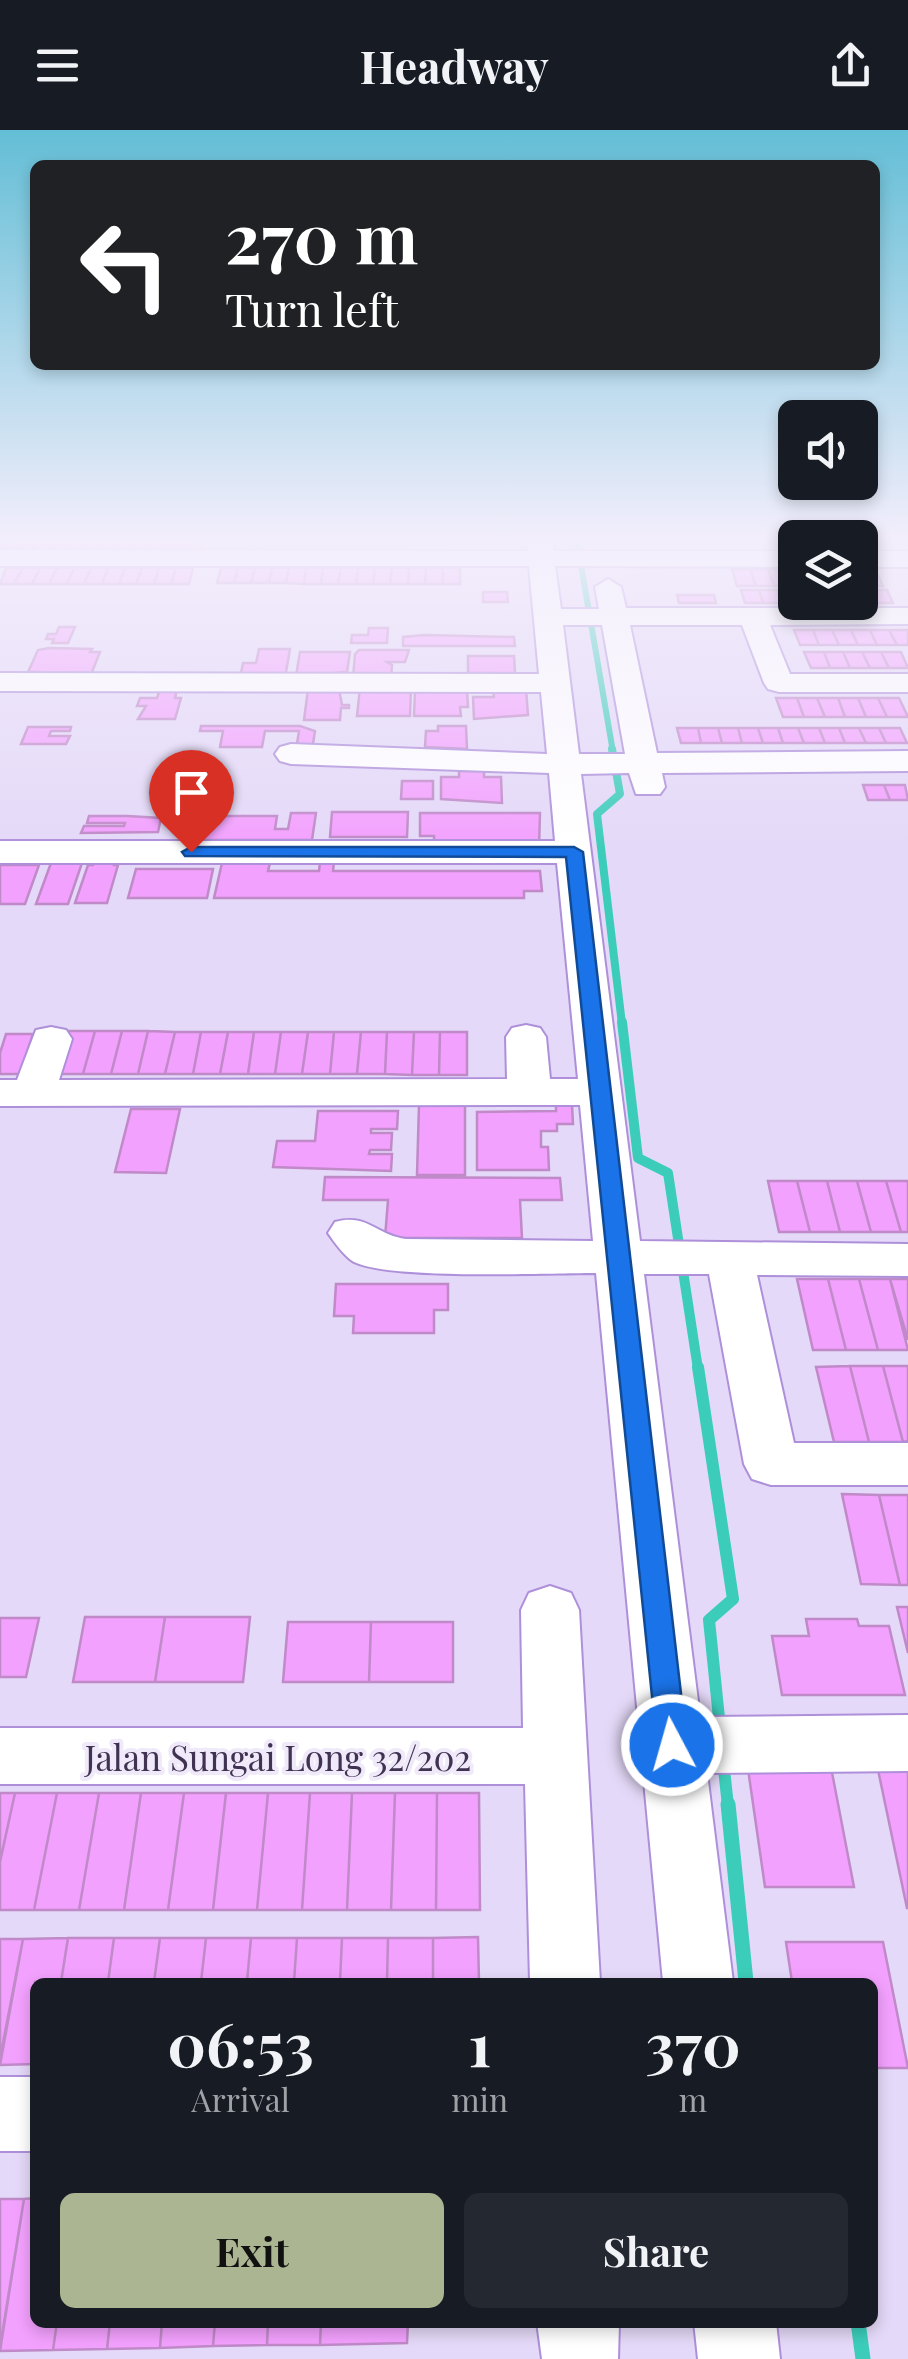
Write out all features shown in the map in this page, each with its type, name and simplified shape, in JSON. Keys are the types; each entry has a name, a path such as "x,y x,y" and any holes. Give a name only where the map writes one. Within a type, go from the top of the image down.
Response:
{"street":[{"path":"556,683 576,640"},
{"path":"590,640 615,767 574,852 600,1092 771,1464 908,1464"},
{"path":"759,640 779,683 908,683"},
{"path":"0,682 556,683"},
{"path":"556,683 615,767"},
{"path":"291,754 615,767 908,761"},
{"path":"0,852 574,852"},
{"path":"526,1037 529,1092"},
{"path":"17,1093 52,1039"},
{"path":"17,1093 600,1092"},
{"path":"352,1233 370,1250 406,1255 908,1260"},
{"path":"679,1258 720,1745 698,1978"},
{"path":"550,1610 565,1978"},
{"path":"720,1745 908,1743"},
{"name":"Jalan Sungai Long 32/202","path":"0,1756 556,1756"},
{"path":"0,2114 30,2114"},
{"path":"736,2328 739,2359"}],"building":[{"path":"351,640 387,640 387,643 351,643"},
{"path":"403,640 514,640 515,646 403,646"},
{"path":"798,640 817,640 819,645 800,645"},
{"path":"817,640 837,640 839,645 819,645"},
{"path":"837,640 856,640 858,645 839,645"},
{"path":"856,640 875,640 877,645 858,645"},
{"path":"875,640 894,640 897,645 877,645"},
{"path":"259,649 290,649 285,678 240,678 243,663 256,663"},
{"path":"38,650 100,652 90,677 36,677 39,672 28,672"},
{"path":"359,650 409,650 405,662 387,662 392,665 391,678 353,678 355,654"},
{"path":"300,652 350,652 347,672 296,676"},
{"path":"804,652 824,652 830,668 811,668"},
{"path":"824,652 843,652 850,668 830,668"},
{"path":"843,652 862,652 870,668 850,668"},
{"path":"862,652 881,652 889,668 870,668"},
{"path":"881,652 901,652 908,668 889,668"},
{"path":"468,656 514,656 515,673 468,673"},
{"path":"360,687 411,687 410,716 357,716"},
{"path":"160,689 177,689 175,698 181,698 175,719 138,719 146,706 137,706 140,698 157,698"},
{"path":"308,689 339,689 342,705 349,708 341,708 340,720 304,720"},
{"path":"493,689 526,689 528,715 474,719 473,697 494,697"},
{"path":"415,690 467,690 468,707 460,707 461,716 414,716"},
{"path":"776,698 797,698 804,717 783,717"},
{"path":"797,698 817,698 825,717 804,717"},
{"path":"817,698 838,698 845,717 825,717"},
{"path":"838,698 858,698 866,717 845,717"},
{"path":"858,698 878,698 887,717 866,717"},
{"path":"878,698 899,698 908,717 887,717"},
{"path":"201,726 300,726 315,731 312,750 296,750 299,731 265,731 262,747 220,747 223,731 200,731"},
{"path":"438,726 466,726 467,749 425,747 426,731 438,731"},
{"path":"28,727 71,727 70,731 51,731 49,736 70,736 66,744 21,744"},
{"path":"677,728 698,728 701,743 681,743"},
{"path":"698,728 718,728 722,743 701,743"},
{"path":"718,728 738,728 742,743 722,743"},
{"path":"738,728 758,728 763,743 742,743"},
{"path":"758,728 778,728 783,743 763,743"},
{"path":"778,728 798,728 804,743 783,743"},
{"path":"798,728 819,728 825,743 804,743"},
{"path":"819,728 839,728 845,743 825,743"},
{"path":"839,728 859,728 866,743 845,743"},
{"path":"859,728 879,728 886,743 866,743"},
{"path":"879,728 900,728 907,743 886,743"},
{"path":"459,771 484,771 484,777 501,777 502,803 441,799 441,777 459,777"},
{"path":"402,781 433,781 433,799 401,799"},
{"path":"863,785 884,785 890,800 868,800"},
{"path":"884,785 905,785 908,800 890,800"},
{"path":"332,812 408,812 407,837 330,837"},
{"path":"291,813 316,813 312,840 186,840 192,816 277,816 275,829 288,829"},
{"path":"420,813 540,813 539,848 434,843 434,836 420,836"},
{"path":"89,816 161,818 158,832 81,833 84,826 125,823 87,823"},
{"path":"95,860 115,860 114,865 118,865 107,903 75,903 88,865"},
{"path":"320,862 334,862 333,871 540,871 542,891 524,891 524,898 214,898 222,863 270,863 268,871 319,871"},
{"path":"51,863 82,863 68,904 36,904"},
{"path":"0,865 39,865 25,904 0,904"},
{"path":"136,869 213,869 207,898 128,898"},
{"path":"69,1031 95,1031 83,1074 56,1074"},
{"path":"95,1031 122,1031 111,1074 83,1074"},
{"path":"122,1031 148,1031 138,1074 111,1074"},
{"path":"148,1031 175,1032 165,1074 138,1074"},
{"path":"175,1032 201,1032 193,1074 165,1074"},
{"path":"201,1032 228,1032 220,1074 193,1074"},
{"path":"228,1032 254,1032 248,1074 220,1074"},
{"path":"254,1032 281,1032 275,1074 248,1074"},
{"path":"281,1032 308,1032 302,1074 275,1074"},
{"path":"308,1032 334,1032 330,1074 302,1074"},
{"path":"334,1032 361,1032 357,1074 330,1074"},
{"path":"361,1032 387,1032 385,1074 357,1074"},
{"path":"387,1032 414,1032 412,1075 385,1074"},
{"path":"414,1032 440,1032 439,1075 412,1075"},
{"path":"440,1032 467,1032 467,1075 439,1075"},
{"path":"6,1034 33,1034 20,1074 0,1074 0,1053"},
{"path":"419,1105 465,1105 465,1175 417,1175"},
{"path":"556,1105 572,1105 573,1124 557,1124 557,1131 541,1131 541,1147 548,1147 549,1170 477,1170 477,1112 556,1111"},
{"path":"131,1109 180,1109 166,1173 115,1172"},
{"path":"318,1111 398,1111 397,1129 371,1129 371,1133 392,1133 391,1150 370,1150 369,1154 392,1154 391,1171 273,1167 277,1141 315,1141"},
{"path":"325,1177 560,1178 562,1200 520,1200 522,1238 385,1238 388,1200 323,1200"},
{"path":"768,1181 797,1181 810,1232 779,1232"},
{"path":"797,1181 827,1181 840,1232 810,1232"},
{"path":"827,1181 857,1181 871,1232 840,1232"},
{"path":"857,1181 886,1181 901,1232 871,1232"},
{"path":"886,1181 908,1181 908,1232 901,1232"},
{"path":"797,1279 828,1279 846,1350 813,1350"},
{"path":"828,1279 859,1279 878,1350 846,1350"},
{"path":"859,1279 890,1279 908,1350 878,1350"},
{"path":"890,1279 908,1279 908,1340"},
{"path":"336,1284 448,1284 448,1310 434,1310 434,1333 353,1333 354,1316 334,1316"},
{"path":"850,1366 883,1366 903,1442 869,1442"},
{"path":"850,1366 869,1442 834,1442 816,1367"},
{"path":"883,1366 908,1366 908,1441 903,1442"},
{"path":"842,1494 879,1495 900,1585 861,1584"},
{"path":"879,1495 908,1495 908,1585 900,1585"},
{"path":"897,1607 908,1607 908,1653"},
{"path":"85,1617 165,1617 155,1682 73,1682"},
{"path":"165,1617 250,1617 243,1682 155,1682"},
{"path":"0,1618 39,1618 26,1677 0,1677"},
{"path":"806,1619 857,1619 859,1626 889,1626 905,1695 782,1695 772,1636 809,1636"},
{"path":"288,1622 371,1622 369,1682 283,1682"},
{"path":"371,1622 453,1622 453,1682 369,1682"},
{"path":"747,1762 830,1762 854,1887 765,1887"},
{"path":"877,1765 908,1765 908,1908 907,1908"},
{"path":"0,1793 15,1793 0,1862"},
{"path":"15,1793 57,1793 34,1910 0,1910 0,1862"},
{"path":"57,1793 99,1793 79,1910 34,1910"},
{"path":"99,1793 141,1793 124,1910 79,1910"},
{"path":"141,1793 184,1793 168,1910 124,1910"},
{"path":"184,1793 226,1793 213,1910 168,1910"},
{"path":"226,1793 268,1793 257,1910 213,1910"},
{"path":"268,1793 310,1793 302,1910 257,1910"},
{"path":"310,1793 352,1793 347,1910 302,1910"},
{"path":"352,1793 395,1793 391,1910 347,1910"},
{"path":"395,1793 437,1793 436,1910 391,1910"},
{"path":"437,1793 479,1793 480,1910 436,1910"},
{"path":"478,1937 479,1978 433,1978 433,1938"},
{"path":"68,1938 114,1938 109,1978 62,1978"},
{"path":"68,1938 62,1978 30,1978 30,2064 0,2065 23,1939"},
{"path":"114,1938 160,1938 155,1978 109,1978"},
{"path":"160,1938 206,1938 201,1978 155,1978"},
{"path":"206,1938 251,1938 247,1978 201,1978"},
{"path":"251,1938 297,1938 294,1978 247,1978"},
{"path":"297,1938 342,1938 340,1978 294,1978"},
{"path":"342,1938 388,1938 387,1978 340,1978"},
{"path":"388,1938 433,1938 433,1978 387,1978"},
{"path":"0,1939 23,1939 0,2058"},
{"path":"786,1942 883,1942 908,2068 878,2068 878,1978 791,1978"},
{"path":"30,2198 30,2328 56,2328 53,2350 0,2351 24,2199"},
{"path":"0,2199 24,2199 0,2347"},
{"path":"56,2328 109,2328 107,2349 53,2350"},
{"path":"109,2328 162,2328 160,2348 107,2349"},
{"path":"162,2328 214,2328 213,2346 160,2348"},
{"path":"214,2328 268,2328 267,2345 213,2346"},
{"path":"268,2328 321,2328 320,2345 267,2345"},
{"path":"321,2328 408,2328 407,2343 320,2345"}],"waterway":[{"path":"594,640 613,752"},
{"path":"612,749 620,794 597,814 622,1024"},
{"path":"622,1022 638,1158 668,1173 698,1369"},
{"path":"698,1367 733,1599 709,1620 720,1728"},
{"path":"723,1760 728,1806"},
{"path":"728,1804 746,1978"},
{"path":"859,2328 863,2359"}],"route":[{"path":"191,852 574,852 672,1745"}]}
